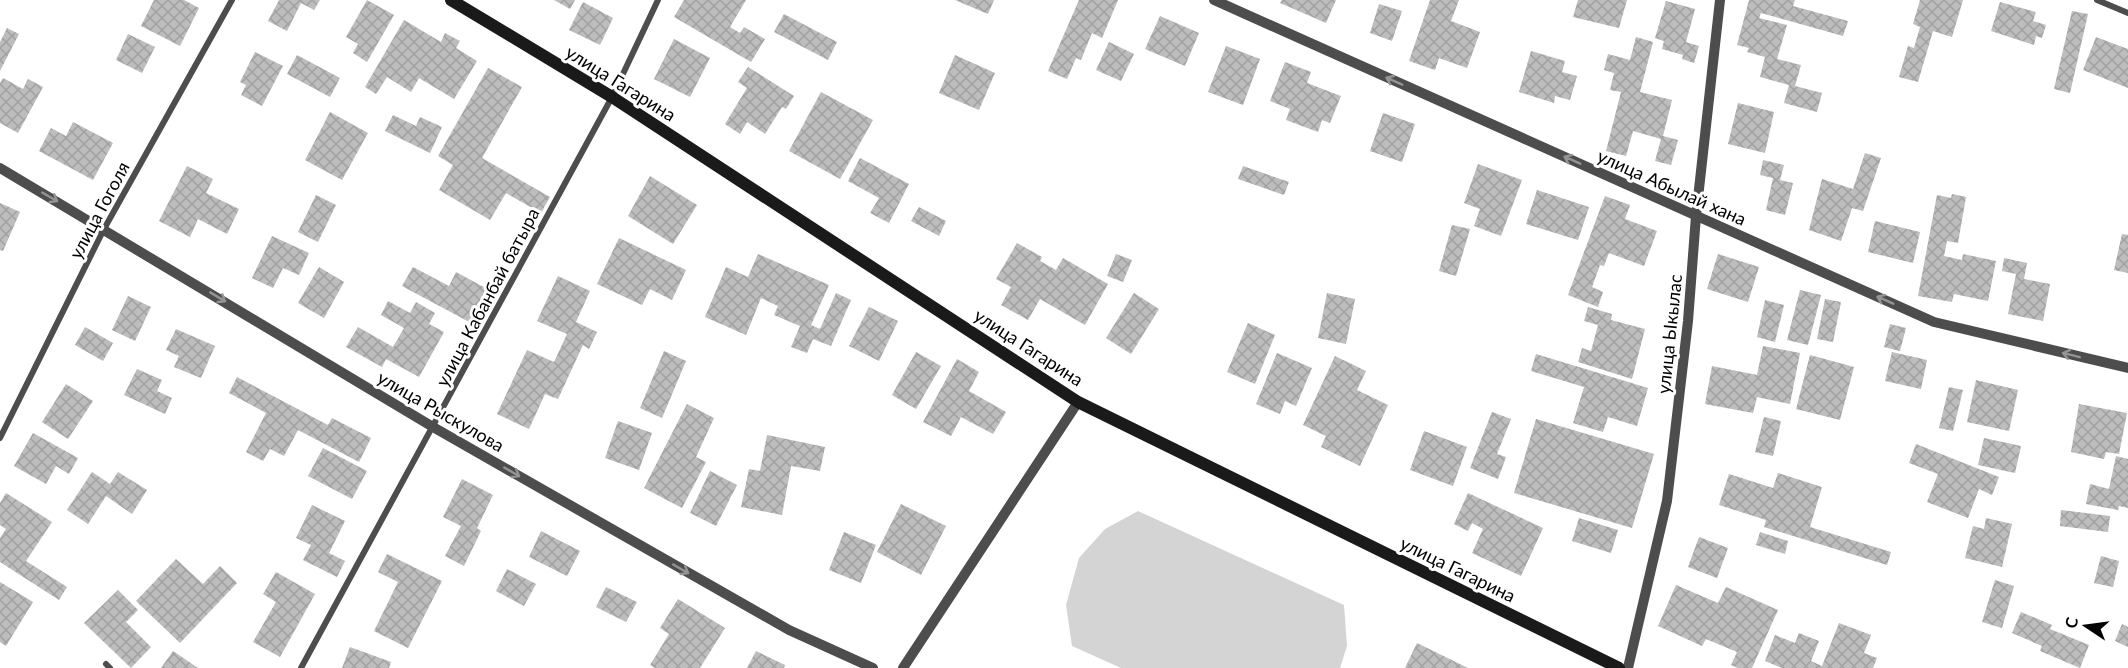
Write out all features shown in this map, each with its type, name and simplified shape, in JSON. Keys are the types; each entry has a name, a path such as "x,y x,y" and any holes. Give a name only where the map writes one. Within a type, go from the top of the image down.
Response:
{"main road":[{"name":"улица Гагарина","path":"451,0 612,97 1078,402 1619,668"}],"street":[{"name":"улица Гоголя","path":"0,438 104,229 232,0"},
{"name":"улица Кабанбай батыра","path":"302,668 612,97 658,0"},
{"name":"улица Абылай хана","path":"1214,0 1934,322 2128,368"},
{"name":"улица Ыкылас","path":"1628,668 1667,501 1688,321 1696,216 1720,0"},
{"path":"2097,0 2128,13"},
{"name":"улица Рыскулова","path":"0,168 433,427 789,630 873,668"},
{"path":"903,668 1078,402"}],"shaded area":[{"path":"1138,511 1344,605 1347,646 1340,668 1121,668 1072,646 1066,605 1079,558 1105,529"}],"building":[{"path":"154,0 184,0 199,8 180,46 141,26"},
{"path":"279,0 320,0 314,10 301,3 287,31 268,21"},
{"path":"367,0 394,15 367,62 353,53 358,44 346,37"},
{"path":"554,0 575,0 570,9"},
{"path":"684,0 746,0 730,27 740,33 744,27 765,39 751,62 674,17"},
{"path":"955,0 994,0 988,14"},
{"path":"1079,0 1118,0 1102,38 1092,33 1081,60 1076,58 1067,79 1048,71"},
{"path":"1282,0 1336,0 1326,23 1280,3"},
{"path":"1430,0 1459,0 1451,21 1480,32 1467,68 1439,58 1435,70 1409,61"},
{"path":"1578,0 1627,0 1619,28 1573,17"},
{"path":"1749,0 1795,0 1793,6 1848,21 1843,36 1761,13 1759,18 1787,25 1777,59 1801,65 1795,86 1822,93 1817,112 1784,103 1789,85 1760,77 1765,57 1747,52 1749,48 1737,45"},
{"path":"1920,0 1963,0 1952,37 1933,31 1918,82 1899,77 1908,46 1914,48 1920,27 1913,24"},
{"path":"1666,1 1695,9 1686,42 1699,46 1694,63 1682,59 1683,55 1662,49 1664,41 1655,38"},
{"path":"583,2 613,18 600,45 569,30"},
{"path":"2000,2 2036,12 2033,21 2046,25 2042,38 2036,36 2034,45 1991,31"},
{"path":"1379,4 1402,11 1392,41 1370,33"},
{"path":"2072,11 2088,14 2070,93 2054,89"},
{"path":"784,14 837,42 828,60 774,32"},
{"path":"1160,16 1199,33 1185,66 1145,49"},
{"path":"404,20 441,42 445,33 460,41 456,48 477,61 454,99 419,78 411,92 387,77 376,94 365,87"},
{"path":"7,28 19,34 0,71 0,42"},
{"path":"128,34 155,47 142,73 116,60"},
{"path":"1636,37 1653,42 1640,92 1672,100 1663,136 1678,140 1671,165 1655,161 1661,139 1633,131 1626,156 1606,151 1621,92 1610,90 1614,73 1604,70 1608,54 1630,60"},
{"path":"2096,37 2128,49 2128,88 2083,70"},
{"path":"674,39 710,58 690,97 654,79"},
{"path":"1109,42 1134,54 1121,81 1096,70"},
{"path":"1226,46 1260,59 1243,105 1208,92"},
{"path":"1531,51 1565,61 1562,72 1577,76 1570,100 1555,96 1554,103 1519,92"},
{"path":"255,52 283,66 262,106 241,95 246,85 240,82"},
{"path":"297,55 340,78 330,97 287,74"},
{"path":"955,55 995,73 979,110 939,93"},
{"path":"1285,62 1311,72 1307,83 1341,96 1330,123 1322,120 1318,132 1286,120 1290,109 1270,101"},
{"path":"748,67 794,96 786,109 782,107 765,134 747,122 740,134 725,124 747,88 738,82"},
{"path":"488,68 522,87 482,158 550,197 541,213 506,193 490,220 439,190 453,165 438,156"},
{"path":"3,78 23,89 28,79 43,87 18,133 0,123 0,83"},
{"path":"821,92 873,120 840,179 789,151"},
{"path":"1738,103 1774,112 1765,153 1728,144"},
{"path":"330,112 368,133 342,180 305,160"},
{"path":"1383,113 1415,124 1402,162 1370,151"},
{"path":"393,115 416,126 420,117 442,127 430,153 385,131"},
{"path":"73,122 113,143 93,180 39,151 51,128 66,136"},
{"path":"1865,153 1881,158 1863,211 1852,208 1841,241 1809,230 1822,179 1853,189"},
{"path":"860,158 909,184 889,223 870,213 879,198 848,181"},
{"path":"1763,160 1784,165 1780,180 1793,183 1785,215 1766,210 1773,178 1760,175"},
{"path":"1478,164 1522,180 1501,236 1474,226 1480,209 1464,203"},
{"path":"187,166 213,179 206,193 239,209 227,234 198,219 190,237 159,221"},
{"path":"1243,166 1289,182 1284,195 1238,179"},
{"path":"650,176 697,205 673,244 628,216"},
{"path":"1537,190 1589,207 1578,240 1526,224"},
{"path":"1952,194 1966,197 1958,243 1947,241 1944,256 1962,260 1963,254 1996,261 1988,301 1954,294 1952,302 1918,296 1937,195 1951,198"},
{"path":"316,195 336,205 318,242 298,232"},
{"path":"1605,196 1630,205 1625,219 1657,231 1644,266 1609,253 1604,266 1600,265 1592,287 1603,292 1598,307 1568,295"},
{"path":"0,203 20,212 3,251 0,250"},
{"path":"919,207 946,221 939,236 911,221"},
{"path":"1875,221 1920,232 1913,263 1868,252"},
{"path":"1452,225 1470,229 1456,276 1439,271"},
{"path":"2122,234 2128,235 2128,273 2114,270"},
{"path":"272,236 309,253 299,275 283,268 273,288 252,278"},
{"path":"619,238 686,270 672,300 650,289 642,305 597,284"},
{"path":"1017,243 1042,257 1040,261 1056,270 1063,258 1108,284 1085,325 1040,299 1028,320 1001,305 1011,287 996,279"},
{"path":"758,254 829,285 811,325 820,329 836,293 851,300 831,346 813,339 807,353 791,347 800,326 774,315 778,306 761,298 746,335 705,317 726,267 748,277"},
{"path":"1116,254 1132,260 1123,282 1107,276"},
{"path":"1718,254 1759,267 1748,302 1707,289"},
{"path":"2004,258 2027,263 2024,279 2050,284 2043,321 2008,314 2016,274 2002,271"},
{"path":"319,267 344,282 324,318 298,303"},
{"path":"413,267 449,286 456,272 491,291 473,324 402,286"},
{"path":"558,276 590,291 576,322 597,332 589,349 583,345 558,399 545,394 529,429 497,414 527,350 554,362 567,334 537,321"},
{"path":"1800,290 1821,295 1808,345 1787,340"},
{"path":"1134,293 1159,309 1131,354 1106,338"},
{"path":"1327,293 1355,299 1346,344 1318,338"},
{"path":"128,296 151,307 135,341 112,330"},
{"path":"1825,299 1841,302 1833,342 1817,339"},
{"path":"1765,300 1784,305 1775,342 1757,337"},
{"path":"388,301 410,313 416,302 435,313 429,324 444,332 419,377 386,359 382,367 346,347 358,327 393,347 404,328 381,315"},
{"path":"869,307 898,321 879,361 849,346"},
{"path":"1588,307 1612,314 1611,320 1645,329 1632,379 1578,362 1582,348 1591,351 1598,325 1584,321"},
{"path":"1248,323 1275,335 1255,384 1227,372"},
{"path":"1890,324 1906,328 1900,351 1884,347"},
{"path":"85,327 113,343 103,361 75,345"},
{"path":"176,329 215,346 201,378 174,367 179,356 166,350"},
{"path":"1763,346 1800,353 1790,404 1757,397 1753,413 1705,404 1712,366 1757,375"},
{"path":"664,351 686,361 662,418 640,408"},
{"path":"916,352 941,366 916,409 892,395"},
{"path":"1892,352 1927,360 1921,389 1885,381"},
{"path":"1277,353 1312,368 1296,406 1285,401 1280,414 1256,404"},
{"path":"1536,354 1648,388 1637,426 1608,417 1603,432 1573,423 1584,387 1531,371"},
{"path":"1810,355 1854,367 1840,420 1796,409"},
{"path":"1335,356 1366,371 1357,390 1388,405 1360,466 1321,447 1326,436 1303,425"},
{"path":"957,359 979,372 969,391 1006,412 993,434 961,417 951,436 923,422"},
{"path":"137,369 162,380 157,391 172,398 165,414 124,395"},
{"path":"237,377 328,425 332,418 371,438 359,462 298,430 284,456 270,449 263,461 246,452 266,413 229,393"},
{"path":"1976,380 2018,390 2009,431 1967,422"},
{"path":"66,384 93,401 68,439 42,422"},
{"path":"1949,387 1963,390 1953,431 1939,428"},
{"path":"687,404 714,418 696,457 706,462 682,508 644,488"},
{"path":"2079,404 2127,413 2119,454 2106,452 2104,459 2071,452"},
{"path":"1492,412 1511,419 1497,454 1506,457 1498,479 1470,468"},
{"path":"1764,417 1781,421 1773,456 1755,452"},
{"path":"1536,419 1654,454 1632,528 1514,493"},
{"path":"618,421 652,433 639,470 605,458"},
{"path":"1424,431 1467,447 1453,486 1410,470"},
{"path":"33,433 78,458 69,474 56,466 46,484 14,466"},
{"path":"767,435 825,447 820,471 791,466 782,515 741,507 749,469 760,471"},
{"path":"1984,438 2021,446 2015,473 1978,465"},
{"path":"1916,444 1999,477 1992,495 1979,489 1968,518 1927,502 1938,474 1909,463"},
{"path":"323,448 367,471 352,499 308,476"},
{"path":"2116,456 2128,459 2128,508 2119,506 2118,510 2086,504 2090,484 2109,489"},
{"path":"710,471 737,485 716,526 690,513"},
{"path":"92,472 110,484 118,472 147,490 132,514 106,496 88,524 67,510"},
{"path":"1778,473 1822,487 1810,527 1891,552 1887,565 1764,527 1766,520 1719,505 1729,474 1773,488"},
{"path":"462,479 493,495 477,528 481,531 464,566 445,556 461,526 443,517"},
{"path":"6,493 52,522 26,561 67,587 59,600 0,562 0,538 6,529 0,525 0,503"},
{"path":"1468,493 1543,528 1521,576 1472,553 1483,529 1472,523 1468,531 1454,524"},
{"path":"901,504 946,526 921,575 877,552"},
{"path":"312,505 345,521 329,553 345,561 337,577 303,560 311,545 296,538"},
{"path":"2061,510 2110,516 2108,532 2060,526"},
{"path":"1579,518 1618,530 1611,553 1572,541"},
{"path":"1986,518 2012,524 2002,567 1965,558 1973,526 1984,529"},
{"path":"541,531 580,551 567,576 529,557"},
{"path":"844,532 876,545 861,583 829,570"},
{"path":"1760,532 1788,541 1785,554 1756,545"},
{"path":"1699,537 1728,548 1717,578 1688,567"},
{"path":"387,554 442,581 408,648 374,631 398,582 378,572"},
{"path":"2101,556 2119,561 2113,587 2094,583"},
{"path":"176,559 203,584 220,566 237,583 180,643 136,601"},
{"path":"507,569 536,584 524,606 496,591"},
{"path":"276,572 315,594 280,657 253,642 276,602 263,594"},
{"path":"1995,580 2014,586 2002,628 1982,622"},
{"path":"0,582 33,602 6,646 0,642"},
{"path":"1676,585 1718,603 1726,587 1778,610 1752,668 1738,668 1731,665 1737,652 1706,639 1702,646 1658,626"},
{"path":"606,587 637,602 626,622 596,607"},
{"path":"118,590 138,610 126,622 151,647 131,668 84,623"},
{"path":"678,599 725,628 700,668 655,668 650,665 669,634 660,628"},
{"path":"2021,612 2052,625 2050,629 2089,645 2080,668 2040,651 2042,646 2012,633"},
{"path":"1839,623 1871,635 1864,653 1877,658 1873,668 1782,668 1765,661 1775,635 1795,643 1799,633 1819,641 1811,661 1822,666"},
{"path":"2122,624 2128,627 2128,647 2115,641"},
{"path":"1417,643 1468,668 1405,668"},
{"path":"350,647 391,662 389,668 342,668"},
{"path":"173,651 198,668 161,668"},
{"path":"756,651 785,665 784,668 747,668"}]}
